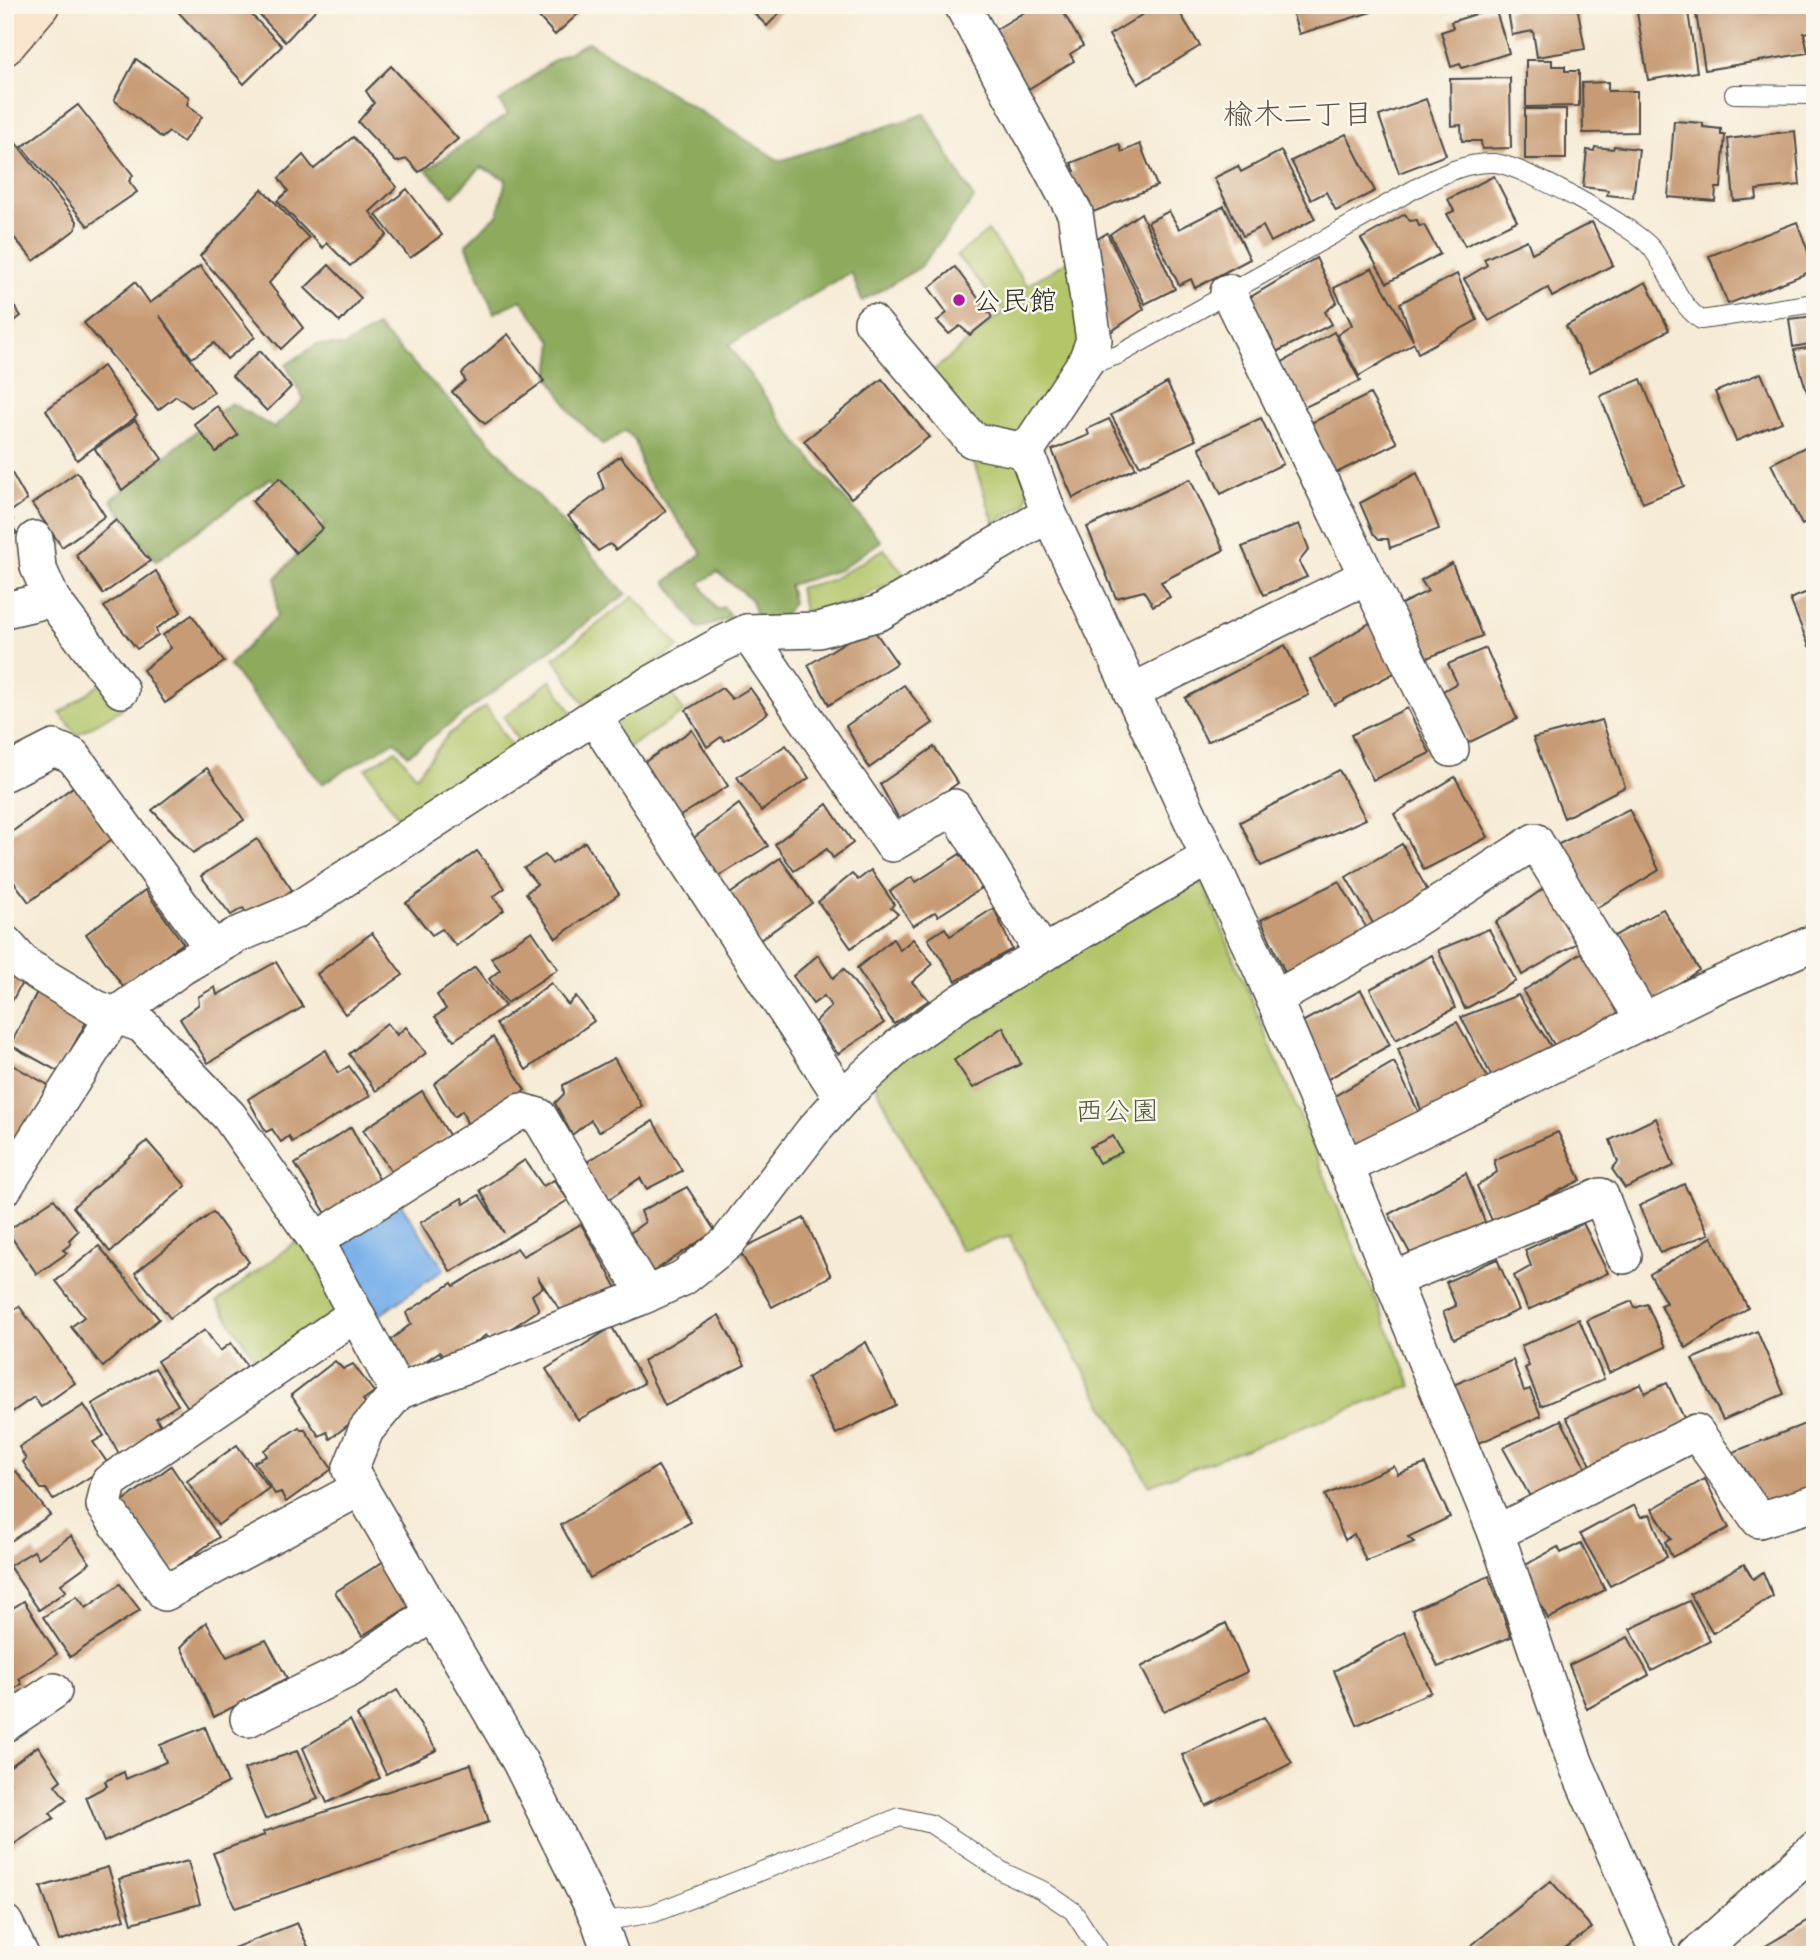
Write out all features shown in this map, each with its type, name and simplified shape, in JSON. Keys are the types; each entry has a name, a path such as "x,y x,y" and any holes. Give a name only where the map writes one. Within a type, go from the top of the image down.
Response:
{"main road":[{"path":"5,46 40,5"}],"street":[{"path":"962,5 1075,213 1094,340 1086,360 1026,451"},
{"path":"1228,292 1451,749"},
{"path":"872,322 972,440 1026,451"},
{"path":"1026,451 1049,514 1274,999 1346,1167 1496,1533 1575,1762 1659,1955"},
{"path":"5,1187 114,1016 213,949 295,911 594,717 747,632 819,629 878,613 1049,514"},
{"path":"35,539 38,567 52,599 121,690"},
{"path":"1131,692 1367,576"},
{"path":"5,610 52,599"},
{"path":"747,632 892,844 954,807 1043,954"},
{"path":"594,717 842,1098"},
{"path":"5,773 54,748 73,756 213,949"},
{"path":"1274,999 1403,927 1535,841 1644,1021"},
{"path":"611,1955 600,1922 520,1762 350,1470 356,1449 366,1430 398,1392 646,1295 682,1278 727,1243 842,1098 901,1044 962,1001 1207,858"},
{"path":"1346,1167 1644,1021 1815,942"},
{"path":"5,943 25,965 96,1008 142,1025 229,1116 316,1240 398,1392"},
{"path":"316,1240 522,1111 539,1116 646,1295"},
{"path":"1391,1280 1601,1196 1624,1256"},
{"path":"356,1314 109,1482 104,1505 165,1593 360,1488"},
{"path":"1496,1533 1696,1432 1759,1520 1815,1503"},
{"path":"248,1719 350,1668 433,1613"},
{"path":"5,1724 54,1690"},
{"path":"1696,1955 1812,1860"},
{"path":"5,1923 22,1955"}],"lane":[{"path":"1734,94 1815,95"},
{"path":"1086,360 1101,361 1118,355 1444,173 1473,163 1518,167 1635,233 1653,249 1677,296 1701,320 1815,303"},
{"path":"600,1922 654,1913 900,1817 931,1824 1005,1873 1042,1890 1073,1911 1098,1949"}],"green space":[{"path":"588,42 780,161 925,114 974,199 919,268 862,301 851,272 729,345 799,445 881,541 839,570 789,585 793,603 778,623 758,624 751,599 717,572 700,583 716,609 724,607 731,618 699,629 666,582 702,553 644,475 635,440 625,431 603,445 572,414 549,376 553,342 521,300 494,313 466,244 498,214 506,179 481,167 453,196 426,170 508,114 499,102 554,60"},
{"path":"988,231 1027,285 1068,261 1087,336 1028,489 1026,504 994,523 970,451 925,378 1004,311 957,256"},
{"path":"377,327 484,435 626,594 408,755 395,741 322,784 229,665 277,616 276,578 325,524 271,478 156,561 111,500 231,403 274,428 304,400 286,365 317,344 344,346"},
{"path":"884,549 905,576 850,603 804,611 799,588 831,580"},
{"path":"634,596 679,647 585,706 554,658"},
{"path":"551,680 572,713 521,746 504,717"},
{"path":"103,682 122,709 77,735 60,713"},
{"path":"666,686 684,712 624,750 606,722"},
{"path":"486,706 513,749 402,823 366,769 396,750 416,776 448,735"},
{"name":"西公園","path":"1190,879 1204,886 1412,1386 1149,1485 1010,1241 1011,1236 961,1250 872,1079 920,1036"},
{"path":"299,1239 336,1299 334,1316 261,1367 217,1302"}],"water":[{"path":"399,1201 444,1269 374,1319 337,1257 342,1241"}],"building":[{"path":"172,5 242,5 282,46 244,84"},
{"path":"250,5 320,5 285,42"},
{"path":"528,5 570,5 578,14 555,35"},
{"path":"746,5 787,5 767,26"},
{"path":"1036,5 1059,5 1083,46 1070,54 1074,61 1025,91 990,33"},
{"path":"1158,5 1175,5 1200,46 1138,84 1109,35"},
{"path":"1290,5 1369,5 1371,12 1299,34"},
{"path":"1543,5 1577,5 1585,49 1537,57 1533,31 1512,35 1508,11"},
{"path":"1687,5 1697,72 1648,80 1637,12"},
{"path":"1809,5 1813,31 1804,33 1808,53 1705,70 1695,7"},
{"path":"1495,8 1509,53 1462,68 1460,64 1451,67 1441,32 1453,28 1451,22"},
{"path":"136,59 189,97 187,105 202,117 183,142 169,132 162,138 114,100"},
{"path":"1526,60 1552,60 1552,66 1565,66 1565,71 1579,71 1579,106 1526,107"},
{"path":"391,66 458,139 419,172 407,159 396,162 358,122 374,103 366,91"},
{"path":"1510,78 1511,148 1482,149 1481,141 1462,141 1461,125 1451,126 1450,79"},
{"path":"1608,82 1608,91 1637,91 1637,132 1583,133 1582,83"},
{"path":"1426,99 1446,155 1399,173 1379,116"},
{"path":"78,105 133,175 129,181 137,192 88,226 22,147"},
{"path":"1525,109 1566,109 1566,159 1525,159"},
{"path":"1674,121 1703,123 1703,127 1721,129 1721,135 1725,135 1721,188 1716,188 1715,201 1668,197"},
{"path":"5,129 77,221 76,229 34,261 5,227"},
{"path":"1795,131 1800,185 1756,190 1757,199 1734,201 1728,139"},
{"path":"1346,134 1375,191 1336,211 1326,192 1311,200 1291,161"},
{"path":"353,137 397,187 370,212 387,235 350,266 327,243 323,248 277,201 288,191 279,178 303,155 314,169"},
{"path":"1119,144 1122,152 1140,144 1157,186 1086,215 1069,173 1075,171 1071,163"},
{"path":"1614,146 1639,149 1633,198 1607,195 1608,190 1583,187 1587,150 1594,151 1595,147 1613,149"},
{"path":"1281,151 1315,219 1271,242 1263,226 1243,236 1214,178 1238,166 1241,172"},
{"path":"1494,176 1517,221 1465,246 1447,214 1454,211 1448,199"},
{"path":"262,189 309,238 269,283 303,328 281,349 200,256"},
{"path":"407,189 442,235 410,258 376,215"},
{"path":"1224,206 1250,259 1195,288 1191,279 1179,285 1148,222 1169,211 1179,229"},
{"path":"1141,213 1175,289 1145,304 1110,234"},
{"path":"1405,214 1410,221 1417,220 1419,226 1424,225 1440,254 1387,283 1361,239"},
{"path":"1592,222 1613,265 1552,297 1548,288 1489,321 1464,279 1487,265 1484,259 1527,240 1532,253"},
{"path":"1797,222 1815,270 1728,304 1709,256"},
{"path":"1107,233 1144,309 1109,333 1091,243"},
{"path":"1316,258 1337,302 1325,312 1332,324 1272,354 1249,298"},
{"path":"329,265 361,298 340,322 305,288"},
{"path":"200,266 255,337 227,359 214,343 192,358 159,315 214,392 191,407 176,396 158,410 84,323 135,282 150,303"},
{"name":"公民館","path":"955,267 992,317 970,335 960,326 949,334 937,321 947,313 929,288"},
{"path":"1372,268 1413,340 1400,303 1457,274 1477,320 1418,353 1414,343 1359,376 1337,335 1352,325 1334,288"},
{"path":"1646,282 1669,330 1590,372 1566,326"},
{"path":"5,293 21,316 5,328"},
{"path":"1815,316 1815,343 1793,347 1789,319"},
{"path":"1334,332 1360,381 1301,409 1281,363"},
{"path":"508,334 544,381 485,424 452,392 465,381 462,373"},
{"path":"1815,347 1815,392 1807,392 1794,350"},
{"path":"260,351 291,387 267,411 232,376"},
{"path":"103,366 137,416 77,460 46,410"},
{"path":"1761,373 1782,422 1736,441 1715,392"},
{"path":"882,379 929,437 851,498 804,441"},
{"path":"1641,379 1684,486 1643,503 1600,396"},
{"path":"1167,383 1196,440 1140,466 1111,415"},
{"path":"1370,394 1397,443 1332,475 1305,426"},
{"path":"217,406 238,435 216,452 194,424"},
{"path":"1261,418 1283,464 1221,494 1199,447"},
{"path":"1109,419 1136,468 1073,498 1052,450 1089,435 1087,429"},
{"path":"135,420 162,459 122,490 95,449"},
{"path":"1815,442 1815,518 1802,525 1771,464"},
{"path":"620,456 666,511 616,550 610,544 598,551 568,516 604,489 598,472"},
{"path":"5,461 27,500 10,512 13,520 10,524 17,533 5,540"},
{"path":"77,472 105,516 62,547 32,504"},
{"path":"1417,473 1439,529 1390,548 1388,539 1379,539 1373,533 1360,503"},
{"path":"280,478 323,528 296,553 252,501"},
{"path":"1190,479 1224,550 1161,582 1170,597 1153,606 1144,591 1116,598 1087,527"},
{"path":"116,520 150,561 103,594 76,555"},
{"path":"1299,524 1309,549 1299,562 1307,577 1264,595 1242,547"},
{"path":"1452,563 1482,636 1417,662 1393,608 1428,591 1421,580"},
{"path":"156,571 181,612 156,629 158,635 137,649 104,607"},
{"path":"1815,589 1815,643 1809,646 1790,599"},
{"path":"192,615 224,662 165,703 143,670 171,648 163,635"},
{"path":"1373,621 1398,671 1334,705 1310,660"},
{"path":"871,626 897,663 829,705 808,665"},
{"path":"1285,645 1309,695 1207,742 1185,698"},
{"path":"1486,648 1517,719 1468,743 1443,691 1457,683 1448,664"},
{"path":"904,685 933,723 869,768 846,726"},
{"path":"722,688 732,699 750,688 768,713 725,741 721,737 707,747 686,710"},
{"path":"1407,708 1430,753 1373,780 1351,735"},
{"path":"1602,720 1625,787 1564,818 1533,738"},
{"path":"692,730 728,786 674,820 639,766"},
{"path":"786,745 809,778 761,811 737,777"},
{"path":"934,747 958,783 901,823 880,784"},
{"path":"207,768 244,820 193,853 152,810"},
{"path":"1339,770 1366,819 1261,866 1240,822"},
{"path":"1455,777 1488,837 1424,870 1394,814"},
{"path":"77,784 116,836 29,902 5,870 5,837"},
{"path":"739,804 768,846 713,880 687,843"},
{"path":"827,804 853,843 833,858 827,849 794,871 775,844"},
{"path":"1629,809 1659,870 1590,912 1553,847"},
{"path":"257,839 292,890 251,919 243,908 231,915 201,876"},
{"path":"585,842 619,894 556,938 526,893 537,884 524,868 545,855 552,864"},
{"path":"1402,844 1430,895 1374,925 1346,877"},
{"path":"477,851 505,888 493,897 504,910 456,946 442,929 432,935 406,903"},
{"path":"960,854 982,888 938,916 935,912 913,926 890,891 912,877 916,882"},
{"path":"780,858 812,903 753,945 723,899"},
{"path":"871,870 894,904 891,908 898,914 851,948 818,902 852,874 858,880"},
{"path":"1339,881 1369,932 1287,977 1261,920"},
{"path":"1547,886 1581,941 1522,975 1496,922"},
{"path":"145,890 183,943 124,988 86,934"},
{"path":"994,908 1012,949 956,981 928,939 945,928 950,936"},
{"path":"1663,909 1699,970 1647,1005 1609,939"},
{"path":"1489,929 1516,981 1465,1009 1438,950"},
{"path":"532,931 558,969 507,1003 489,979 500,970 491,958"},
{"path":"372,933 403,975 345,1014 317,974"},
{"path":"893,939 900,950 913,939 933,964 912,982 929,1000 894,1024 857,968"},
{"path":"1587,949 1624,1016 1557,1050 1523,991"},
{"path":"818,955 833,978 844,969 884,1023 838,1054 815,1022 831,1006 824,996 813,1004 793,976"},
{"path":"1432,955 1455,1008 1396,1040 1370,989"},
{"path":"276,962 303,1007 208,1063 180,1019 199,1004 198,997 215,987 217,995"},
{"path":"5,966 25,977 5,1014"},
{"path":"475,967 505,1006 454,1040 435,1017 446,1009 437,995"},
{"path":"551,983 568,1005 576,996 594,1021 526,1070 496,1024"},
{"path":"39,988 89,1017 59,1072 10,1045"},
{"path":"1361,990 1390,1045 1326,1080 1302,1022"},
{"path":"1518,995 1554,1051 1494,1081 1461,1017"},
{"path":"1457,1022 1490,1082 1423,1115 1398,1049"},
{"path":"387,1023 397,1035 406,1027 426,1053 376,1091 349,1054"},
{"path":"1003,1027 1021,1064 973,1088 954,1060"},
{"path":"493,1037 525,1090 469,1128 462,1111 454,1117 434,1084"},
{"path":"326,1050 338,1073 349,1066 370,1096 292,1142 289,1136 281,1142 272,1129 266,1132 248,1099"},
{"path":"614,1058 642,1106 599,1132 591,1120 572,1135 555,1103 564,1094 563,1085"},
{"path":"5,1061 48,1085 18,1139 5,1133"},
{"path":"1394,1062 1420,1115 1354,1150 1333,1097"},
{"path":"422,1091 449,1135 393,1174 363,1130"},
{"path":"1656,1118 1674,1166 1625,1188 1612,1169 1618,1162 1610,1140"},
{"path":"653,1121 682,1171 647,1189 640,1178 605,1202 582,1165"},
{"path":"351,1127 380,1181 327,1215 295,1164"},
{"path":"1558,1132 1581,1180 1493,1223 1477,1186 1497,1172 1494,1160"},
{"path":"1113,1136 1122,1152 1099,1163 1090,1147"},
{"path":"147,1141 186,1186 110,1252 73,1207"},
{"path":"525,1160 543,1186 554,1180 568,1200 451,1272 420,1223 462,1198 464,1204 479,1195 504,1233 480,1190"},
{"path":"1466,1173 1486,1225 1412,1257 1389,1214"},
{"path":"1684,1184 1709,1234 1660,1253 1639,1206"},
{"path":"687,1187 715,1231 654,1271 638,1267 622,1239 645,1222 641,1211"},
{"path":"54,1199 78,1231 69,1240 71,1244 63,1250 67,1253 37,1274 7,1231"},
{"path":"213,1212 249,1262 170,1318 135,1273"},
{"path":"804,1218 831,1276 772,1307 739,1250"},
{"path":"1583,1223 1608,1273 1528,1310 1514,1276 1531,1266 1525,1250"},
{"path":"581,1224 617,1288 562,1313 537,1276 543,1287 532,1295 539,1310 491,1342 486,1335 449,1362 439,1352 405,1375 384,1345 411,1324 406,1313 452,1283 454,1286 517,1248 523,1256"},
{"path":"1712,1237 1748,1308 1686,1348 1660,1305 1666,1303 1650,1274"},
{"path":"99,1246 159,1319 103,1367 71,1327 84,1317 56,1281"},
{"path":"1497,1259 1519,1310 1454,1339 1443,1312 1456,1306 1446,1282"},
{"path":"1632,1301 1635,1308 1647,1304 1666,1347 1609,1373 1587,1320"},
{"path":"19,1306 75,1383 41,1407 34,1397 5,1417 5,1315"},
{"path":"719,1315 745,1365 665,1406 643,1361"},
{"path":"1579,1319 1604,1379 1541,1406 1525,1368 1529,1366 1521,1346"},
{"path":"612,1327 644,1383 578,1420 546,1369"},
{"path":"205,1330 220,1351 231,1343 251,1372 191,1412 157,1361"},
{"path":"1757,1331 1784,1394 1723,1420 1692,1359"},
{"path":"866,1342 896,1405 836,1434 807,1378"},
{"path":"1513,1360 1524,1391 1530,1389 1541,1416 1470,1447 1446,1388"},
{"path":"335,1361 343,1369 353,1364 374,1392 363,1400 370,1408 330,1439 327,1432 319,1436 291,1395"},
{"path":"155,1368 178,1405 156,1418 163,1428 119,1454 92,1404"},
{"path":"1667,1383 1686,1422 1592,1467 1566,1417 1641,1384 1645,1393"},
{"path":"84,1405 104,1436 93,1442 109,1465 53,1500 46,1489 41,1489 23,1462 26,1459 19,1447"},
{"path":"1561,1420 1587,1470 1532,1500 1503,1448"},
{"path":"1810,1422 1815,1430 1815,1489 1765,1507 1731,1453"},
{"path":"299,1427 305,1430 332,1469 286,1502 281,1492 275,1494 254,1462 267,1456 264,1450"},
{"path":"237,1445 269,1488 218,1525 187,1481"},
{"path":"1425,1464 1450,1517 1408,1537 1414,1542 1366,1561 1354,1534 1345,1540 1325,1495 1394,1466 1398,1474"},
{"path":"171,1466 219,1537 171,1571 122,1502"},
{"path":"658,1466 691,1522 590,1578 561,1525"},
{"path":"16,1471 50,1515 5,1545 5,1478"},
{"path":"1705,1479 1729,1528 1672,1557 1665,1542 1671,1539 1652,1509"},
{"path":"1634,1505 1641,1517 1650,1514 1667,1557 1610,1586 1580,1534"},
{"path":"71,1536 90,1563 61,1584 66,1591 39,1610 9,1566 34,1551 38,1558"},
{"path":"1581,1543 1605,1590 1548,1619 1522,1567 1558,1547 1561,1553"},
{"path":"389,1558 416,1602 362,1636 335,1592"},
{"path":"1744,1564 1753,1579 1763,1572 1773,1596 1713,1633 1690,1594"},
{"path":"1489,1576 1511,1637 1438,1667 1412,1610"},
{"path":"120,1584 140,1610 70,1657 43,1617 77,1596 86,1608"},
{"path":"24,1601 57,1654 19,1679 22,1684 5,1695 5,1613"},
{"path":"1689,1601 1710,1641 1652,1671 1630,1629"},
{"path":"206,1622 227,1657 266,1640 287,1678 214,1717 181,1647"},
{"path":"1226,1623 1247,1672 1164,1711 1141,1667"},
{"path":"1405,1632 1431,1692 1357,1725 1334,1671"},
{"path":"1628,1637 1649,1675 1587,1709 1569,1665"},
{"path":"397,1690 437,1750 386,1774 357,1715"},
{"path":"1264,1717 1292,1763 1206,1806 1182,1755"},
{"path":"350,1720 380,1778 327,1803 303,1748"},
{"path":"205,1727 228,1783 104,1842 86,1797 107,1786 105,1781 124,1772 126,1779 166,1762 160,1745"},
{"path":"38,1746 61,1780 55,1785 67,1800 50,1813 54,1818 5,1850 5,1787 10,1783 5,1770"},
{"path":"297,1751 318,1799 265,1819 244,1769"},
{"path":"471,1764 489,1822 235,1908 213,1853 265,1835 263,1832"},
{"path":"188,1861 200,1904 132,1923 119,1879"},
{"path":"108,1867 125,1919 59,1941 41,1887"},
{"path":"1551,1881 1592,1928 1555,1955 1472,1955 1467,1949"},
{"path":"1811,1919 1815,1926 1815,1955 1766,1955 1762,1948"},
{"path":"297,1923 312,1955 228,1955 226,1951"}],"place":[{"name":"公民館","path":"959,300"}],"district":[{"name":"楡木二丁目","path":"1298,114"}]}
